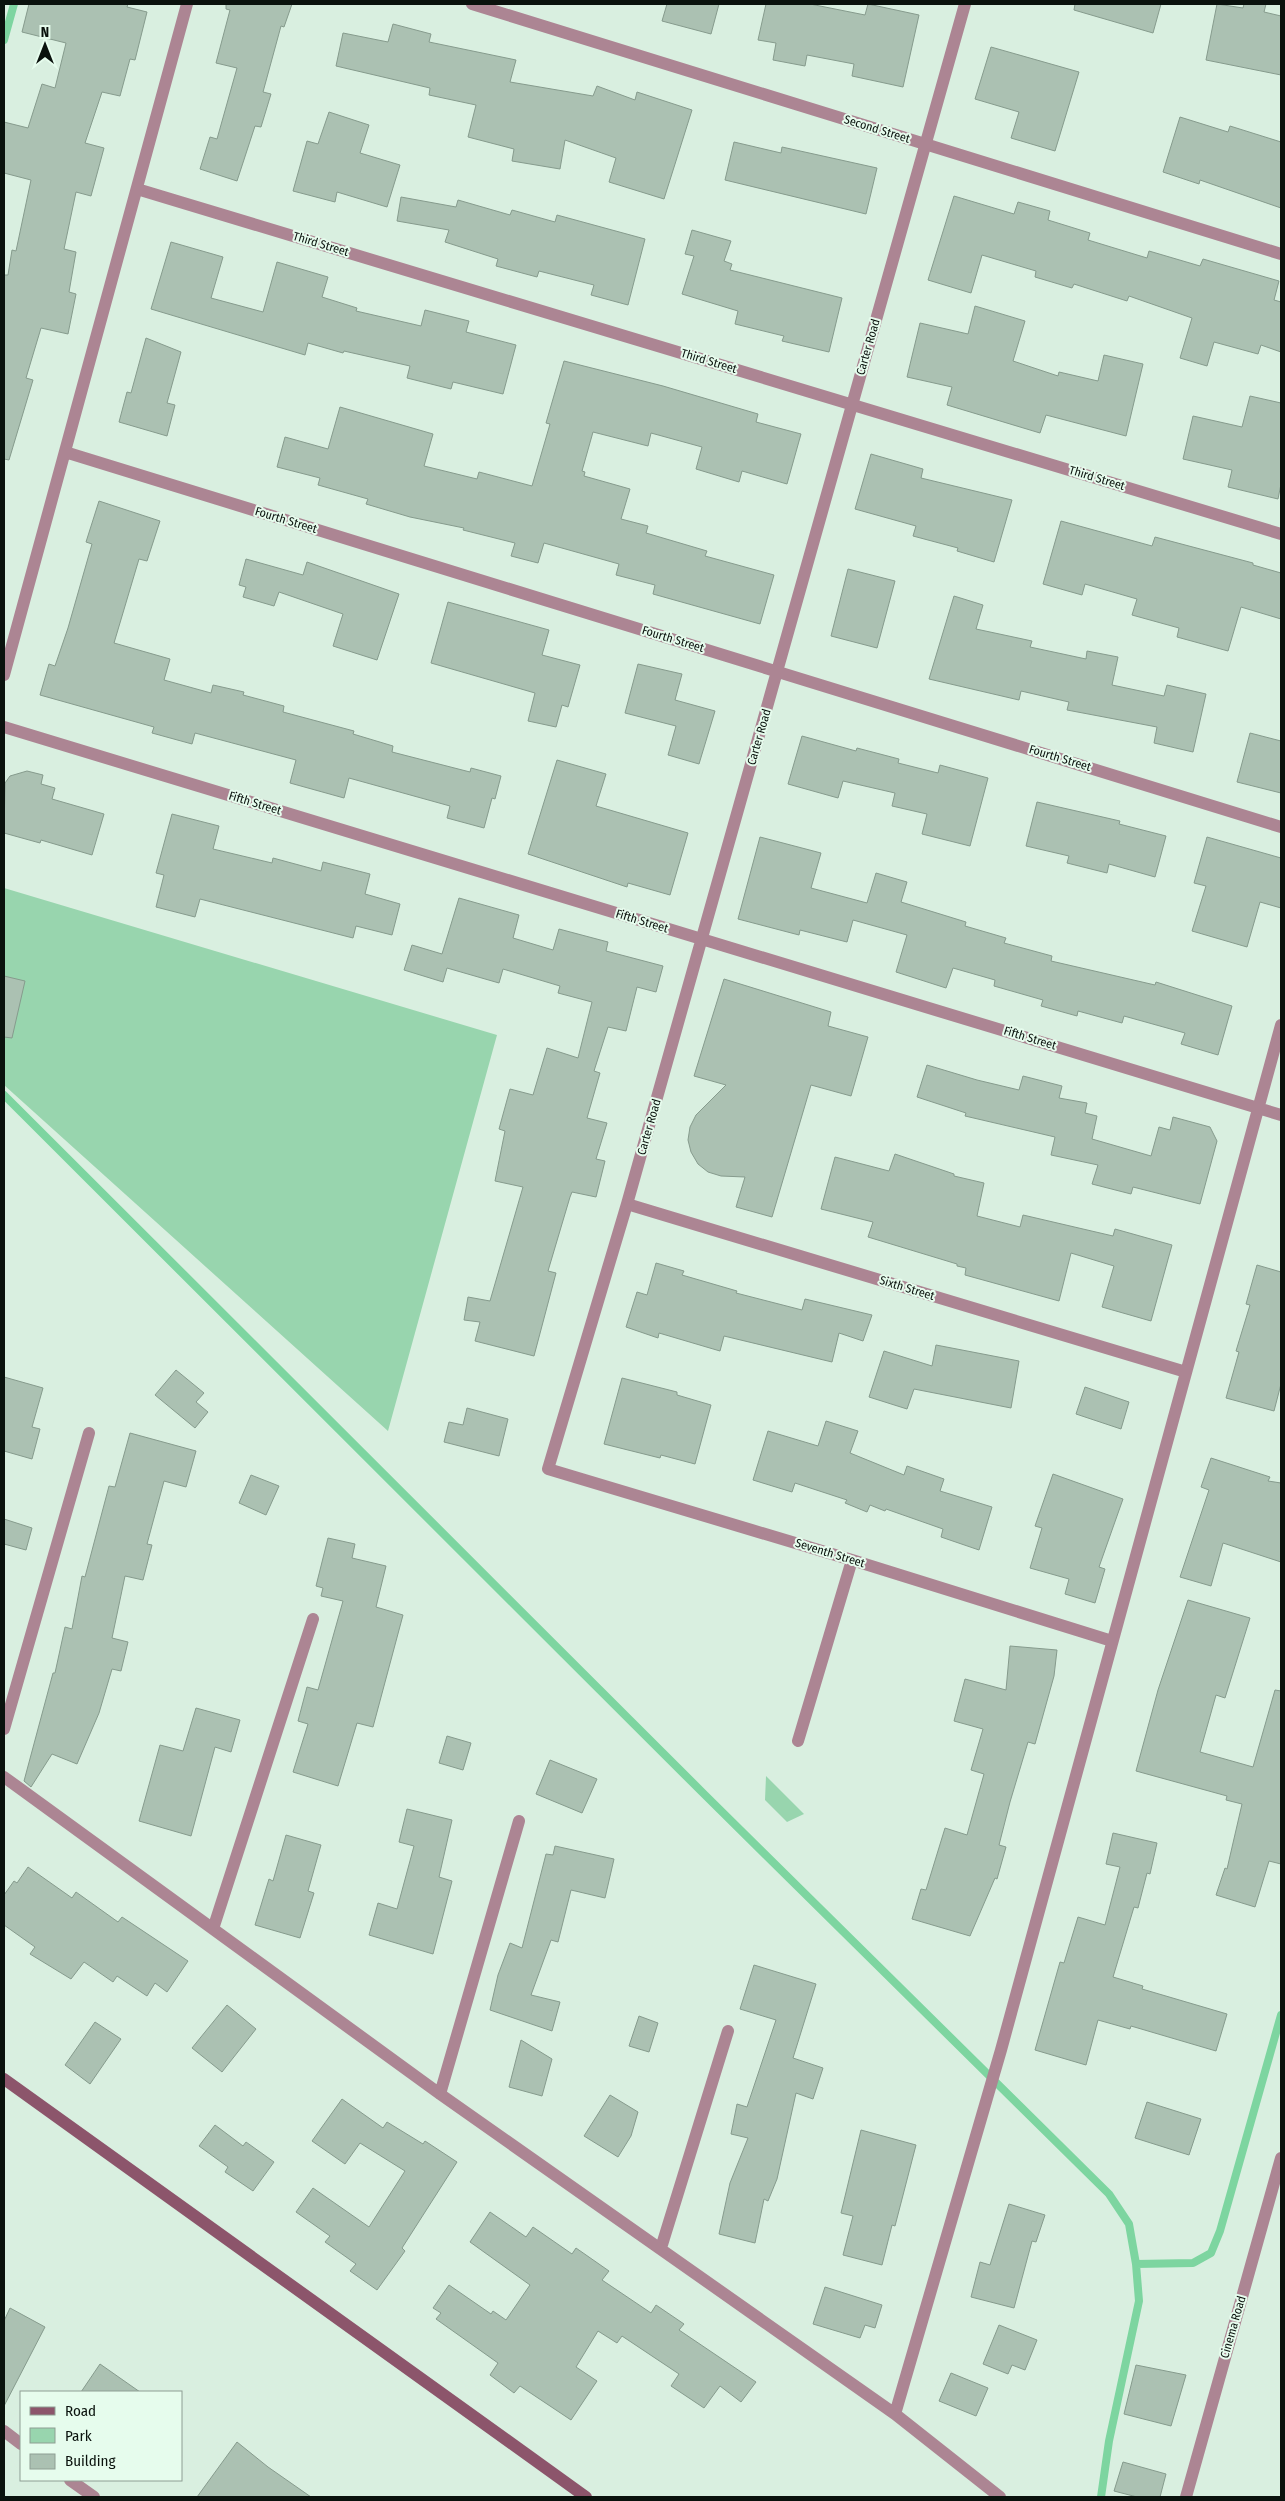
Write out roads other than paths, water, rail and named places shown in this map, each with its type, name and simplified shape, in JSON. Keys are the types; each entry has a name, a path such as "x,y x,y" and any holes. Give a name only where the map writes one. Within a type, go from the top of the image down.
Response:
{"main road":[{"path":"4,2079 586,2497"}],"street":[{"path":"4,675 187,4"},
{"name":"Second Street","path":"472,4 1281,254"},
{"name":"Carter Road","path":"548,1468 628,1204 965,4"},
{"name":"Third Street","path":"137,189 1281,534"},
{"name":"Fourth Street","path":"65,452 1281,826"},
{"name":"Fifth Street","path":"4,727 1281,1115"},
{"path":"895,2414 1001,2050 1281,1025"},
{"name":"Sixth Street","path":"628,1204 1186,1372"},
{"path":"4,1729 89,1433"},
{"name":"Seventh Street","path":"548,1468 1112,1641"},
{"path":"798,1740 852,1560"},
{"path":"212,1929 312,1619"},
{"path":"4,1777 440,2094 895,2414 1000,2497"},
{"path":"440,2094 519,1822"},
{"path":"660,2248 728,2031"},
{"name":"Cinema Road","path":"1186,2497 1281,2158"},
{"path":"4,2431 20,2443"},
{"path":"71,2481 94,2497"}],"waterway":[{"path":"4,40 14,4"},
{"path":"4,1095 705,1795 1109,2194 1129,2224 1136,2264 1139,2301 1109,2441 1101,2497"},
{"path":"1136,2264 1193,2263 1211,2253 1220,2231 1281,2015"}]}
